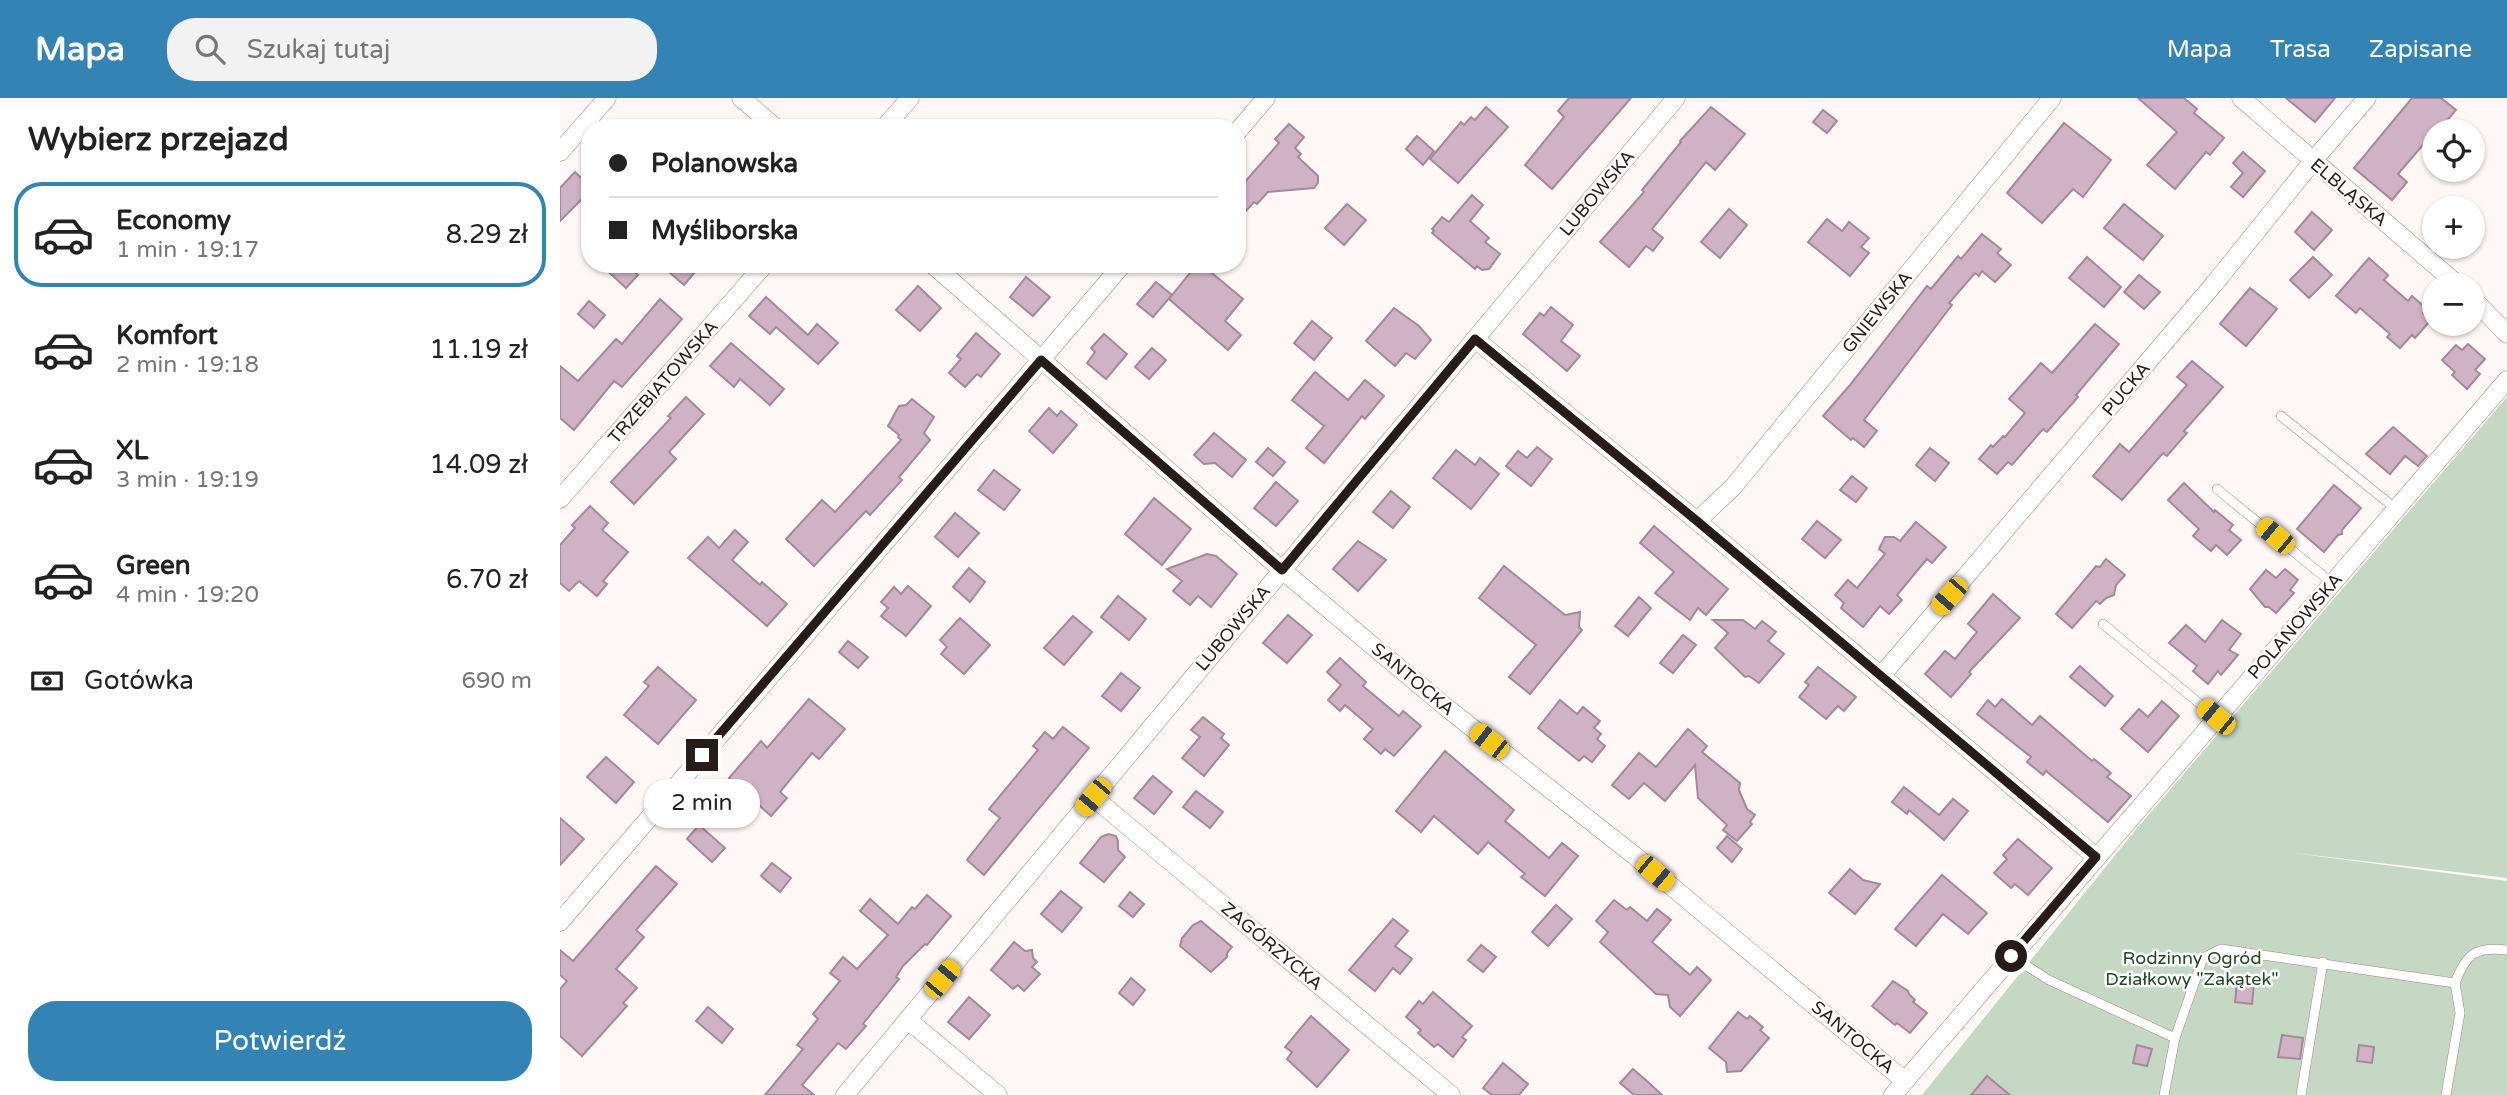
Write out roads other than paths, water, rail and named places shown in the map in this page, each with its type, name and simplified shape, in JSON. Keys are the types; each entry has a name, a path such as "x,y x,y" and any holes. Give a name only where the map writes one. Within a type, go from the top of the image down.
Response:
{"street":[{"path":"589,119 607,98"},
{"path":"741,98 766,119"},
{"path":"892,119 911,98"},
{"path":"1246,121 1266,98"},
{"name":"LUBOWSKA","path":"845,1095 1676,98"},
{"name":"GNIEWSKA","path":"1697,521 1733,487 2052,98"},
{"name":"ELBLĄSKA","path":"2241,98 2444,273"},
{"name":"PUCKA","path":"1881,676 2214,284 2312,161 2367,98"},
{"path":"560,152 581,128"},
{"name":"TRZEBIATOWSKA","path":"560,499 757,273"},
{"name":"SANTOCKA","path":"942,273 1282,570 1447,708 1634,856 1905,1081"},
{"path":"560,922 1115,273"},
{"path":"2485,311 2507,334"},
{"path":"1475,339 1697,521 2096,857"},
{"name":"POLANOWSKA","path":"1893,1095 2507,380"},
{"name":"ZAGÓRZYCKA","path":"1093,797 1451,1095"},
{"path":"908,1020 998,1095"}],"lane":[{"path":"2281,416 2396,509"},
{"path":"2217,489 2332,583"},
{"path":"2103,624 2216,717"},
{"path":"2446,1095 2460,1013 2455,983 2462,963 2473,953 2489,948 2507,950"},
{"path":"2164,1095 2175,1038 2203,958 2221,949 2455,983"},
{"path":"2011,956 2049,981 2175,1038"},
{"path":"2301,1095 2323,962"}],"park label":[{"name":"Rodzinny Ogród Działkowy \"Zakątek\"","path":"2192,968"}]}
